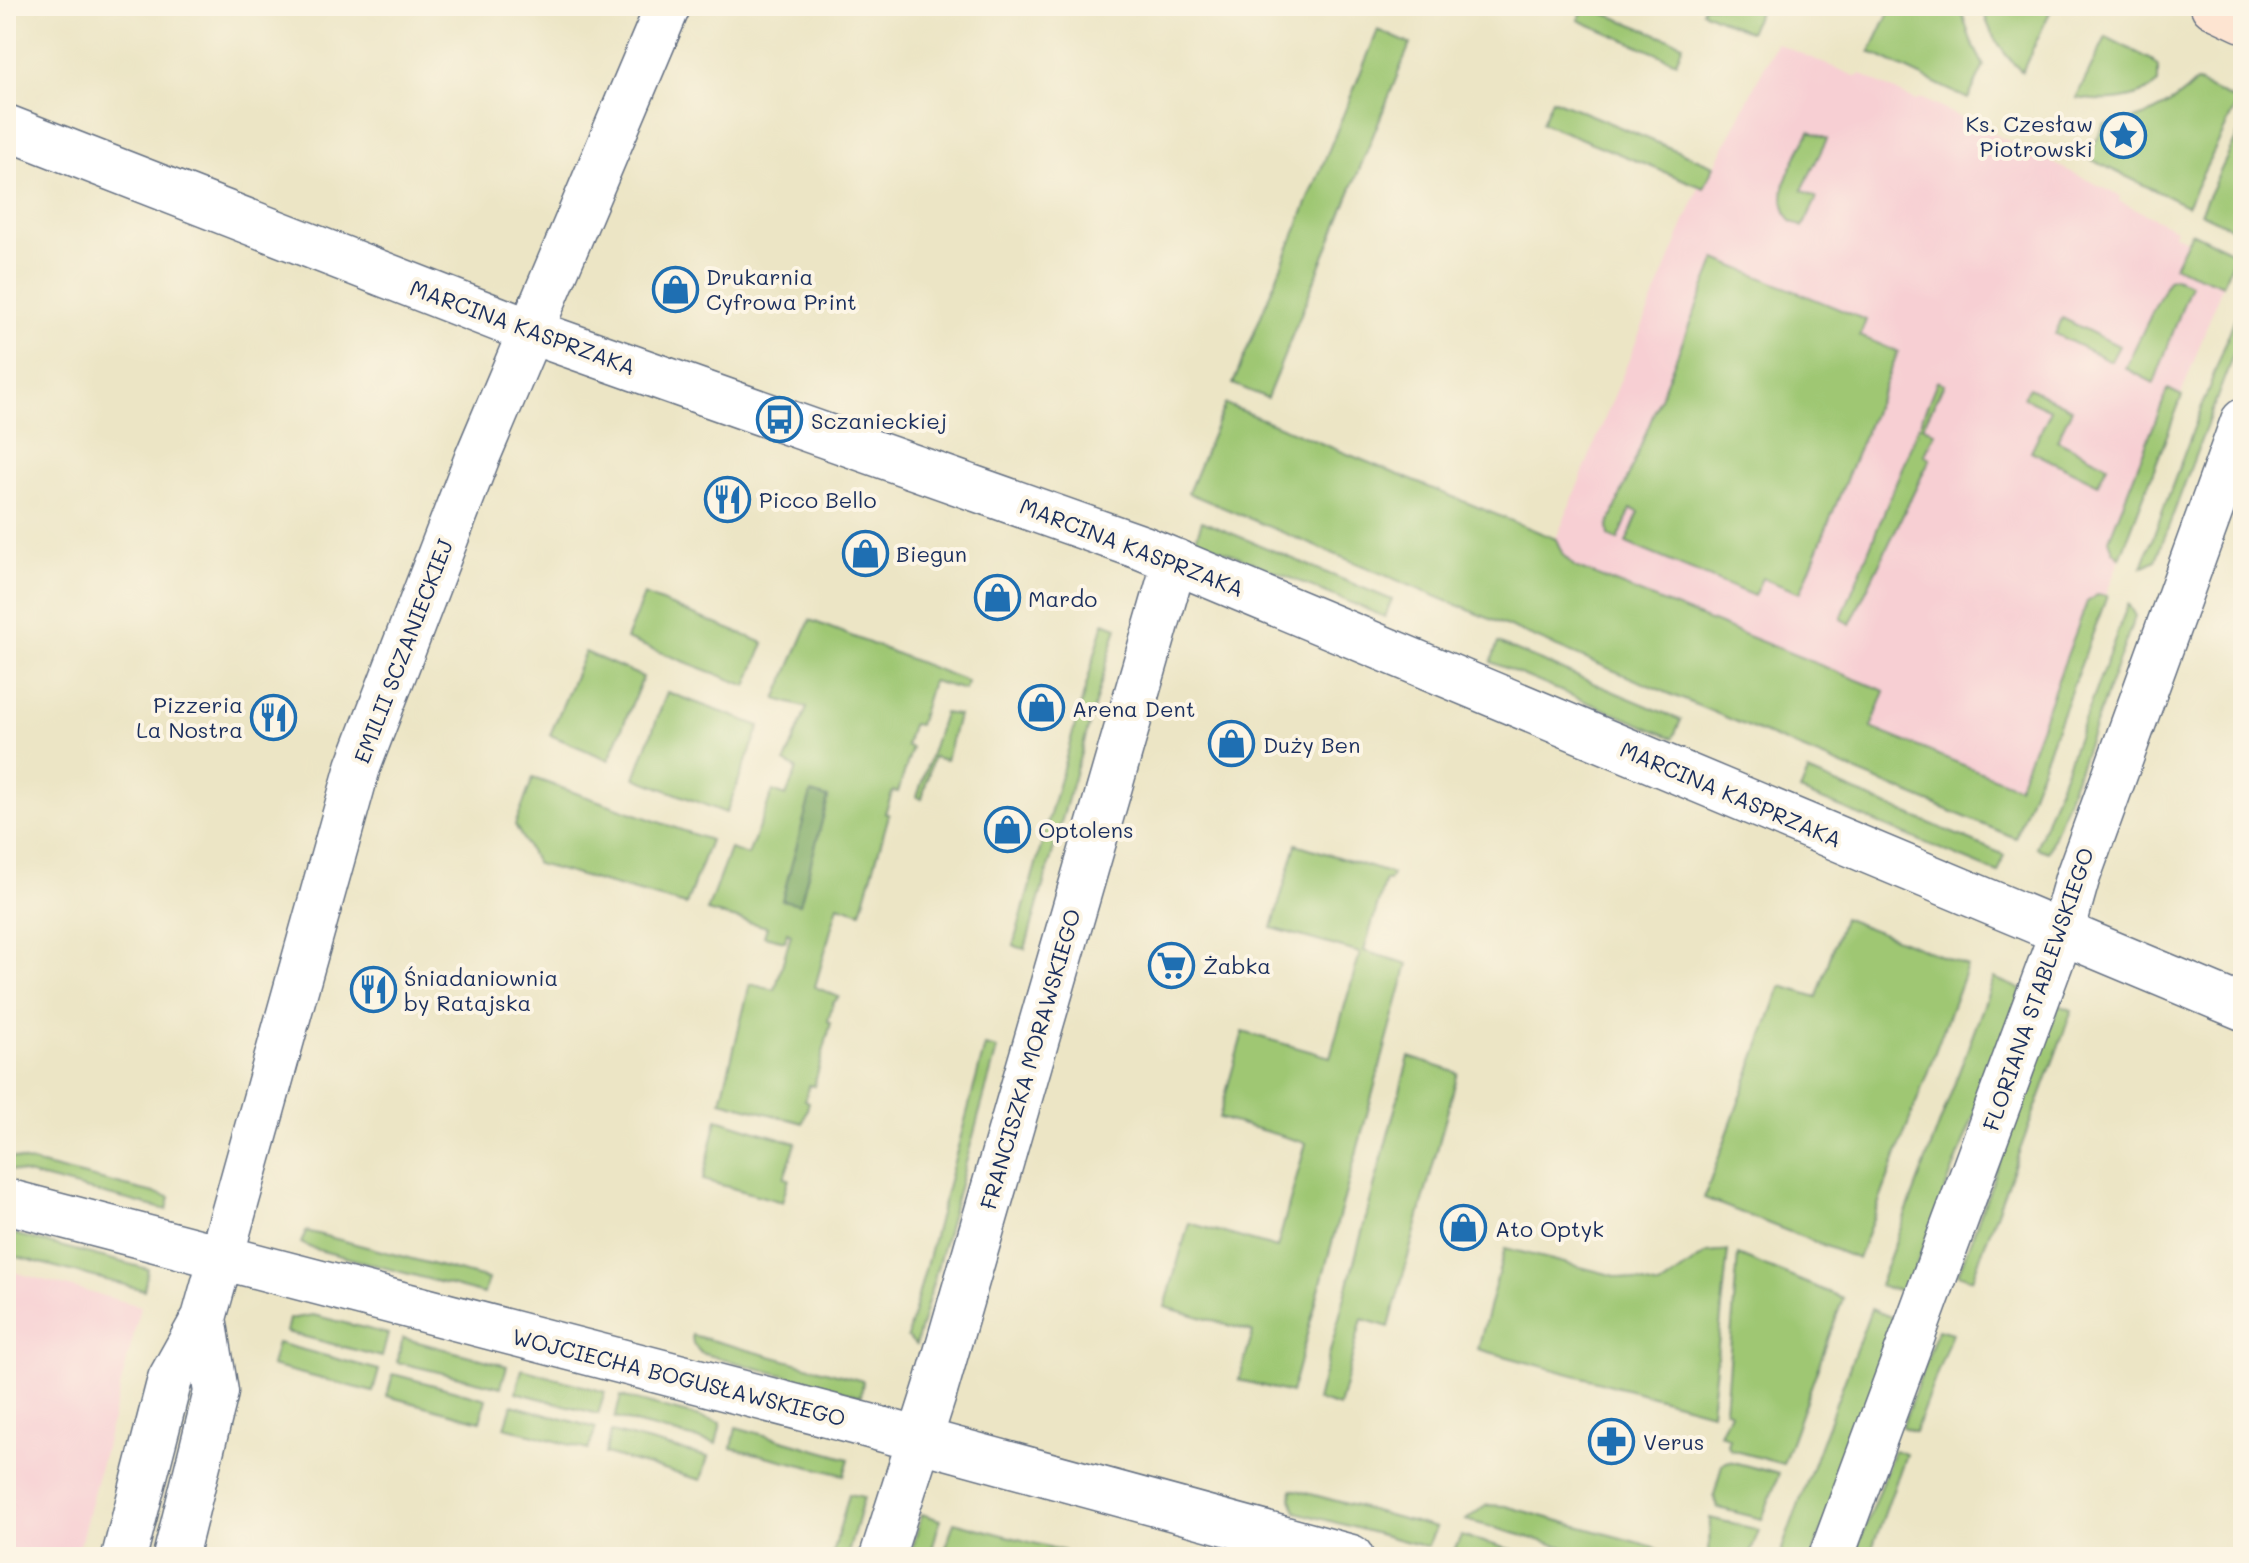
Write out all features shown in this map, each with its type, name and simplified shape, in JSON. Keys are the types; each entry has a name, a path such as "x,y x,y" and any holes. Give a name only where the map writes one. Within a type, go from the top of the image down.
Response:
{"street":[{"name":"EMILII SCZANIECKIEJ","path":"124,1557 170,1379 204,1318 354,778 529,331 668,6"},
{"path":"2213,6 2243,20"},
{"name":"MARCINA KASPRZAKA","path":"6,127 529,331 1175,561 2243,1008"},
{"name":"FLORIANA STABLEWSKIEGO","path":"1831,1557 2062,932 2077,879 2243,421"},
{"name":"FRANCISZKA MORAWSKIEGO","path":"882,1557 920,1440 1175,561"},
{"name":"WOJCIECHA BOGUSŁAWSKIEGO","path":"6,1201 920,1440 1351,1557"},
{"name":"EMILII SCZANIECKIEJ","path":"175,1557 216,1392 204,1318"}],"shaded area":[{"path":"1776,43 1857,77 1860,74 1916,101 1920,98 1931,103 2120,196 2119,201 2176,229 2174,234 2231,262 2015,838 1579,656 1575,567 1563,555 1556,539 1699,187 1704,188"},
{"path":"6,1270 141,1306 77,1557 6,1557"}],"green space":[{"path":"1585,6 1683,44 1676,62 1578,20"},
{"path":"1704,6 1762,6 1749,32 1702,11"},
{"path":"1892,6 1960,6 1971,41 1984,66 1968,99 1870,52"},
{"path":"1983,6 2042,6 2051,10 2022,72 1997,42"},
{"path":"1378,30 1410,44 1267,398 1233,384"},
{"path":"2106,37 2152,60 2158,67 2158,83 2130,98 2076,98"},
{"path":"2196,82 2238,102 2187,206 2088,158 2104,125 2154,112"},
{"path":"1552,99 1714,166 1704,188 1542,123"},
{"path":"2243,124 2243,233 2200,213"},
{"path":"1810,131 1827,139 1802,190 1817,198 1803,227 1791,221 1783,198 1787,176"},
{"path":"2191,232 2235,253 2223,285 2174,266"},
{"path":"1716,259 1866,320 1860,336 1898,352 1800,593 1762,578 1754,596 1626,543 1639,512 1631,509 1618,540 1609,536 1608,527"},
{"path":"2174,278 2191,284 2154,383 2125,368 2168,280"},
{"path":"2243,296 2243,328 2156,560 2142,567"},
{"path":"2062,318 2119,346 2111,361 2055,334"},
{"path":"1937,381 1944,384 1923,426 1935,433 1924,455 1930,459 1850,624 1841,619"},
{"path":"2029,388 2072,409 2057,440 2107,465 2098,484 2031,451 2051,410 2023,397"},
{"path":"2168,389 2182,396 2120,558 2113,551 2109,539"},
{"path":"1225,404 1556,539 1563,555 1575,567 1885,691 1871,728 2018,787 2087,602 2097,595 2107,596 2015,838 1188,493"},
{"path":"1202,521 1392,600 1385,617 1196,539"},
{"path":"644,595 764,643 747,686 626,639"},
{"path":"2128,604 2135,616 2048,852 2036,848"},
{"path":"810,620 967,681 965,690 932,681 919,725 912,724 906,746 912,748 898,792 893,791 885,813 889,815 861,912 838,905 815,987 839,997 833,1003 828,1021 831,1023 814,1086 809,1085 805,1100 809,1102 803,1123 721,1101 750,984 775,990 791,934 787,932 785,941 764,936 767,927 707,911 730,849 748,855 773,791 786,796 797,769 785,762 807,708 776,699","holes":["811,794 828,799 800,904 782,900"]},
{"path":"1104,622 1117,627 1025,949 1013,946"},
{"path":"1498,643 1681,720 1673,738 1491,662"},
{"path":"585,652 643,677 609,760 550,735"},
{"path":"667,692 760,726 726,813 635,778"},
{"path":"944,713 958,715 946,760 933,757 922,799 917,797"},
{"path":"1808,772 2005,855 1998,873 1800,791"},
{"path":"533,778 710,840 686,905 537,864 515,825"},
{"path":"811,793 828,798 800,904 782,900"},
{"path":"1296,844 1392,874 1389,881 1385,880 1364,951 1408,964 1291,1393 1239,1380 1253,1332 1165,1307 1189,1223 1277,1248 1306,1143 1219,1118 1243,1032 1330,1057 1360,953 1272,928"},
{"path":"1843,918 1967,966 1858,1259 1704,1198 1781,986 1817,997"},
{"path":"1994,978 2022,990 1906,1292 1879,1286"},
{"path":"2059,1005 2072,1010 1972,1279 1958,1274"},
{"path":"985,1046 997,1049 916,1345 907,1337"},
{"path":"1409,1057 1458,1073 1389,1327 1362,1319 1339,1407 1317,1400"},
{"path":"717,1119 796,1143 784,1178 789,1179 782,1202 703,1180"},
{"path":"9,1157 170,1197 167,1210 7,1169"},
{"path":"306,1231 488,1279 484,1294 311,1248 301,1243"},
{"path":"6,1232 148,1269 144,1290 6,1254"},
{"path":"1505,1248 1659,1287 1707,1253 1728,1251 1711,1412 1478,1349"},
{"path":"1738,1255 1843,1298 1783,1464 1731,1450 1727,1445 1729,1438 1720,1434 1730,1412 1725,1409"},
{"path":"1871,1309 1891,1317 1898,1325 1812,1557 1779,1557"},
{"path":"313,1315 388,1334 382,1357 286,1332 289,1319"},
{"path":"1938,1329 1952,1333 1915,1432 1902,1427"},
{"path":"692,1335 863,1381 861,1396 701,1353 693,1344"},
{"path":"403,1338 507,1366 501,1387 397,1362"},
{"path":"277,1343 379,1370 373,1392 271,1366"},
{"path":"522,1369 605,1392 598,1414 516,1392"},
{"path":"393,1374 486,1399 480,1421 387,1396"},
{"path":"621,1396 721,1423 716,1444 615,1418"},
{"path":"512,1405 596,1428 588,1450 505,1427"},
{"path":"736,1427 849,1459 844,1475 732,1448"},
{"path":"611,1432 708,1457 701,1480 605,1454"},
{"path":"1894,1450 1906,1454 1869,1557 1854,1557"},
{"path":"1729,1461 1779,1474 1762,1519 1718,1508 1714,1496 1722,1464"},
{"path":"1292,1489 1436,1528 1427,1547 1296,1512 1291,1499"},
{"path":"849,1494 864,1497 847,1557 832,1557"},
{"path":"1486,1505 1505,1506 1654,1547 1670,1557 1600,1557 1466,1520"},
{"path":"922,1514 940,1520 930,1557 910,1557"},
{"path":"1710,1518 1759,1530 1749,1557 1709,1557"},
{"path":"954,1522 1064,1551 1063,1557 943,1557"},
{"path":"1461,1536 1540,1557 1465,1557 1452,1554"}],"place":[{"name":"Ks. Czesław Piotrowski","path":"2124,136"},
{"name":"Drukarnia Cyfrowa Print","path":"675,289"},
{"name":"Sczanieckiej","path":"780,420"},
{"name":"Picco Bello","path":"728,499"},
{"name":"Biegun","path":"865,553"},
{"name":"Mardo","path":"997,598"},
{"name":"Arena Dent","path":"1041,708"},
{"name":"Pizzeria La Nostra","path":"274,717"},
{"name":"Duży Ben","path":"1232,744"},
{"name":"Optolens","path":"1007,829"},
{"name":"Żabka","path":"1172,965"},
{"name":"Śniadaniownia by Ratajska","path":"373,990"},
{"name":"Ato Optyk","path":"1464,1228"},
{"name":"Verus","path":"1612,1441"}]}
